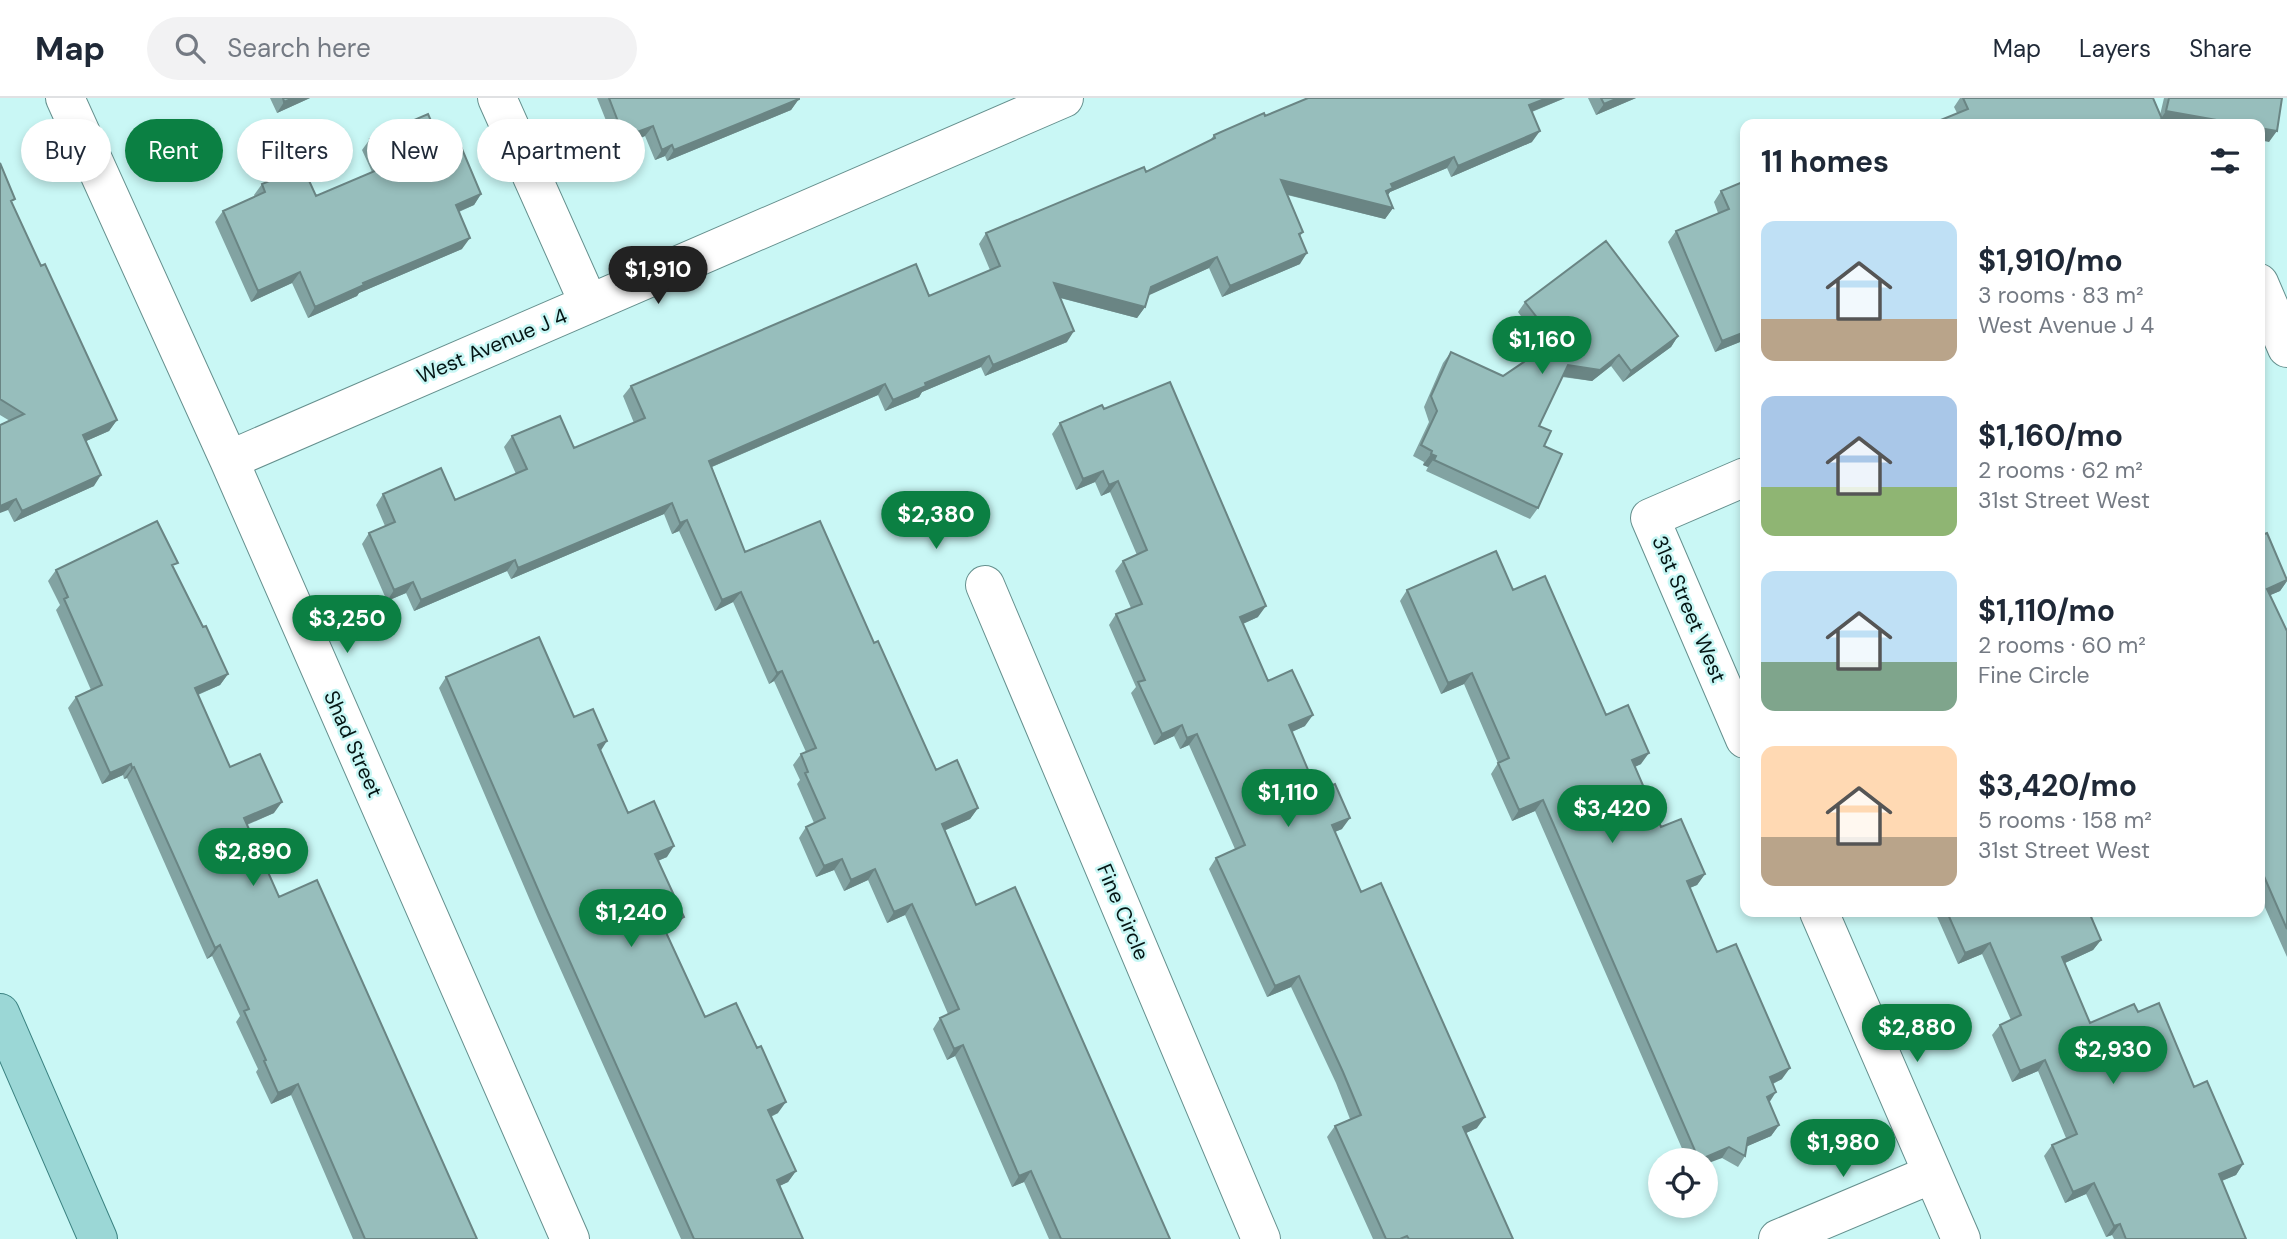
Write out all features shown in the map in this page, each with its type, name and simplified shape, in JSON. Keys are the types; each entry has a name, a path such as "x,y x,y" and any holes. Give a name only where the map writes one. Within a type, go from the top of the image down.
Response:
{"main road":[{"path":"0,1013 98,1239"}],"street":[{"name":"Shad Street","path":"65,98 229,460 570,1239"},
{"path":"497,98 589,304"},
{"name":"West Avenue J 4","path":"229,460 1065,98"},
{"path":"2265,297 2287,348"},
{"name":"31st Street West","path":"1740,479 1650,518 1740,727"},
{"name":"Fine Circle","path":"985,584 1261,1239"},
{"path":"1821,917 1961,1239"},
{"path":"1778,1239 1932,1174"}],"building":[{"path":"609,98 799,98 674,150 672,145 662,150 653,126 645,129 645,119 617,119"},
{"path":"1308,98 1547,98 1529,105 1540,131 1458,166 1454,157 1391,184 1393,188 1386,191 1393,208 1281,180 1303,232 1299,234 1307,253 1230,286 1217,257 1151,287 1145,307 1054,283 1074,331 993,365 989,356 925,383 926,386 893,400 885,384 709,461 745,552 820,521 874,643 878,641 936,770 957,760 978,808 942,824 976,905 1015,887 1170,1239 1061,1239 1031,1171 1019,1176 963,1045 954,1049 940,1018 959,1009 912,904 894,912 875,869 851,880 842,859 824,866 806,827 825,818 805,773 808,772 801,754 816,748 782,671 777,673 741,592 722,600 687,520 680,523 672,503 518,568 515,560 421,600 413,582 394,590 369,533 395,522 383,494 441,468 455,500 527,469 512,436 560,416 574,448 645,418 631,386 916,264 929,296 1000,266 986,233 1144,167 1146,172 1215,138 1214,135 1264,113 1265,116"},
{"path":"1601,98 1618,98 1604,104"},
{"path":"1963,98 2153,98 2162,119 1943,119 1968,109"},
{"path":"2169,98 2282,98 2277,131 2265,129 2265,119 2211,119 2166,111"},
{"path":"428,114 430,119 416,119"},
{"path":"463,151 481,194 456,205 470,238 363,283 364,285 315,307 300,272 258,291 223,211 265,192 262,184 267,182 310,182 316,196 367,174 367,182 463,182"},
{"path":"0,163 15,199 11,201 41,266 45,264 117,420 83,435 101,475 22,511 16,499 0,506 0,425 24,414 0,399"},
{"path":"1740,183 1740,334 1722,341 1676,231 1729,209 1721,191"},
{"path":"1606,241 1678,336 1631,371 1619,355 1600,370 1568,365 1539,426 1551,431 1544,446 1562,454 1538,508 1434,460 1436,456 1431,454 1432,451 1421,445 1437,411 1431,396 1451,352 1503,376 1549,345 1539,332 1545,328 1525,302"},
{"path":"1170,382 1266,606 1240,617 1268,681 1292,670 1313,715 1289,725 1317,791 1335,784 1350,818 1332,825 1361,892 1381,883 1485,1117 1463,1127 1513,1239 1409,1239 1407,1236 1386,1239 1335,1126 1361,1115 1343,1072 1299,976 1275,986 1216,858 1245,845 1197,734 1187,738 1182,725 1162,734 1138,682 1145,680 1116,614 1142,604 1123,561 1147,550 1118,481 1109,485 1103,471 1083,479 1060,423 1102,405 1104,409"},
{"path":"157,521 178,563 172,565 203,627 206,626 228,674 195,688 230,767 260,754 282,802 244,818 279,897 317,880 477,1239 365,1239 298,1084 278,1093 244,1011 249,1009 220,945 215,948 134,767 132,768 131,764 110,773 76,697 102,685 64,599 68,597 56,570"},
{"path":"2267,533 2287,580 2267,589 2287,631 2287,929 2265,879"},
{"path":"1496,551 1513,590 1545,576 1606,715 1628,705 1649,753 1632,760 1661,827 1681,819 1705,874 1687,881 1717,952 1736,944 1790,1068 1770,1077 1776,1092 1767,1097 1779,1125 1748,1138 1745,1156 1729,1147 1718,1152 1718,1148 1694,1148 1543,800 1519,810 1498,763 1509,758 1472,673 1448,683 1407,590"},
{"path":"539,637 574,717 593,709 607,741 598,745 628,813 654,801 674,846 655,854 684,917 663,926 705,1017 736,1003 757,1048 761,1046 786,1102 768,1110 796,1171 777,1180 803,1239 694,1239 546,908 446,677"},
{"path":"1949,917 2091,917 2101,940 2062,957 2090,1023 2134,1004 2138,1012 2159,1003 2194,1087 2207,1081 2243,1164 2219,1174 2246,1239 2126,1239 2120,1224 2114,1226 2094,1183 2073,1192 2052,1145 2077,1134 2045,1060 2020,1071 2000,1025 2021,1015 1990,943 1965,953"}]}
